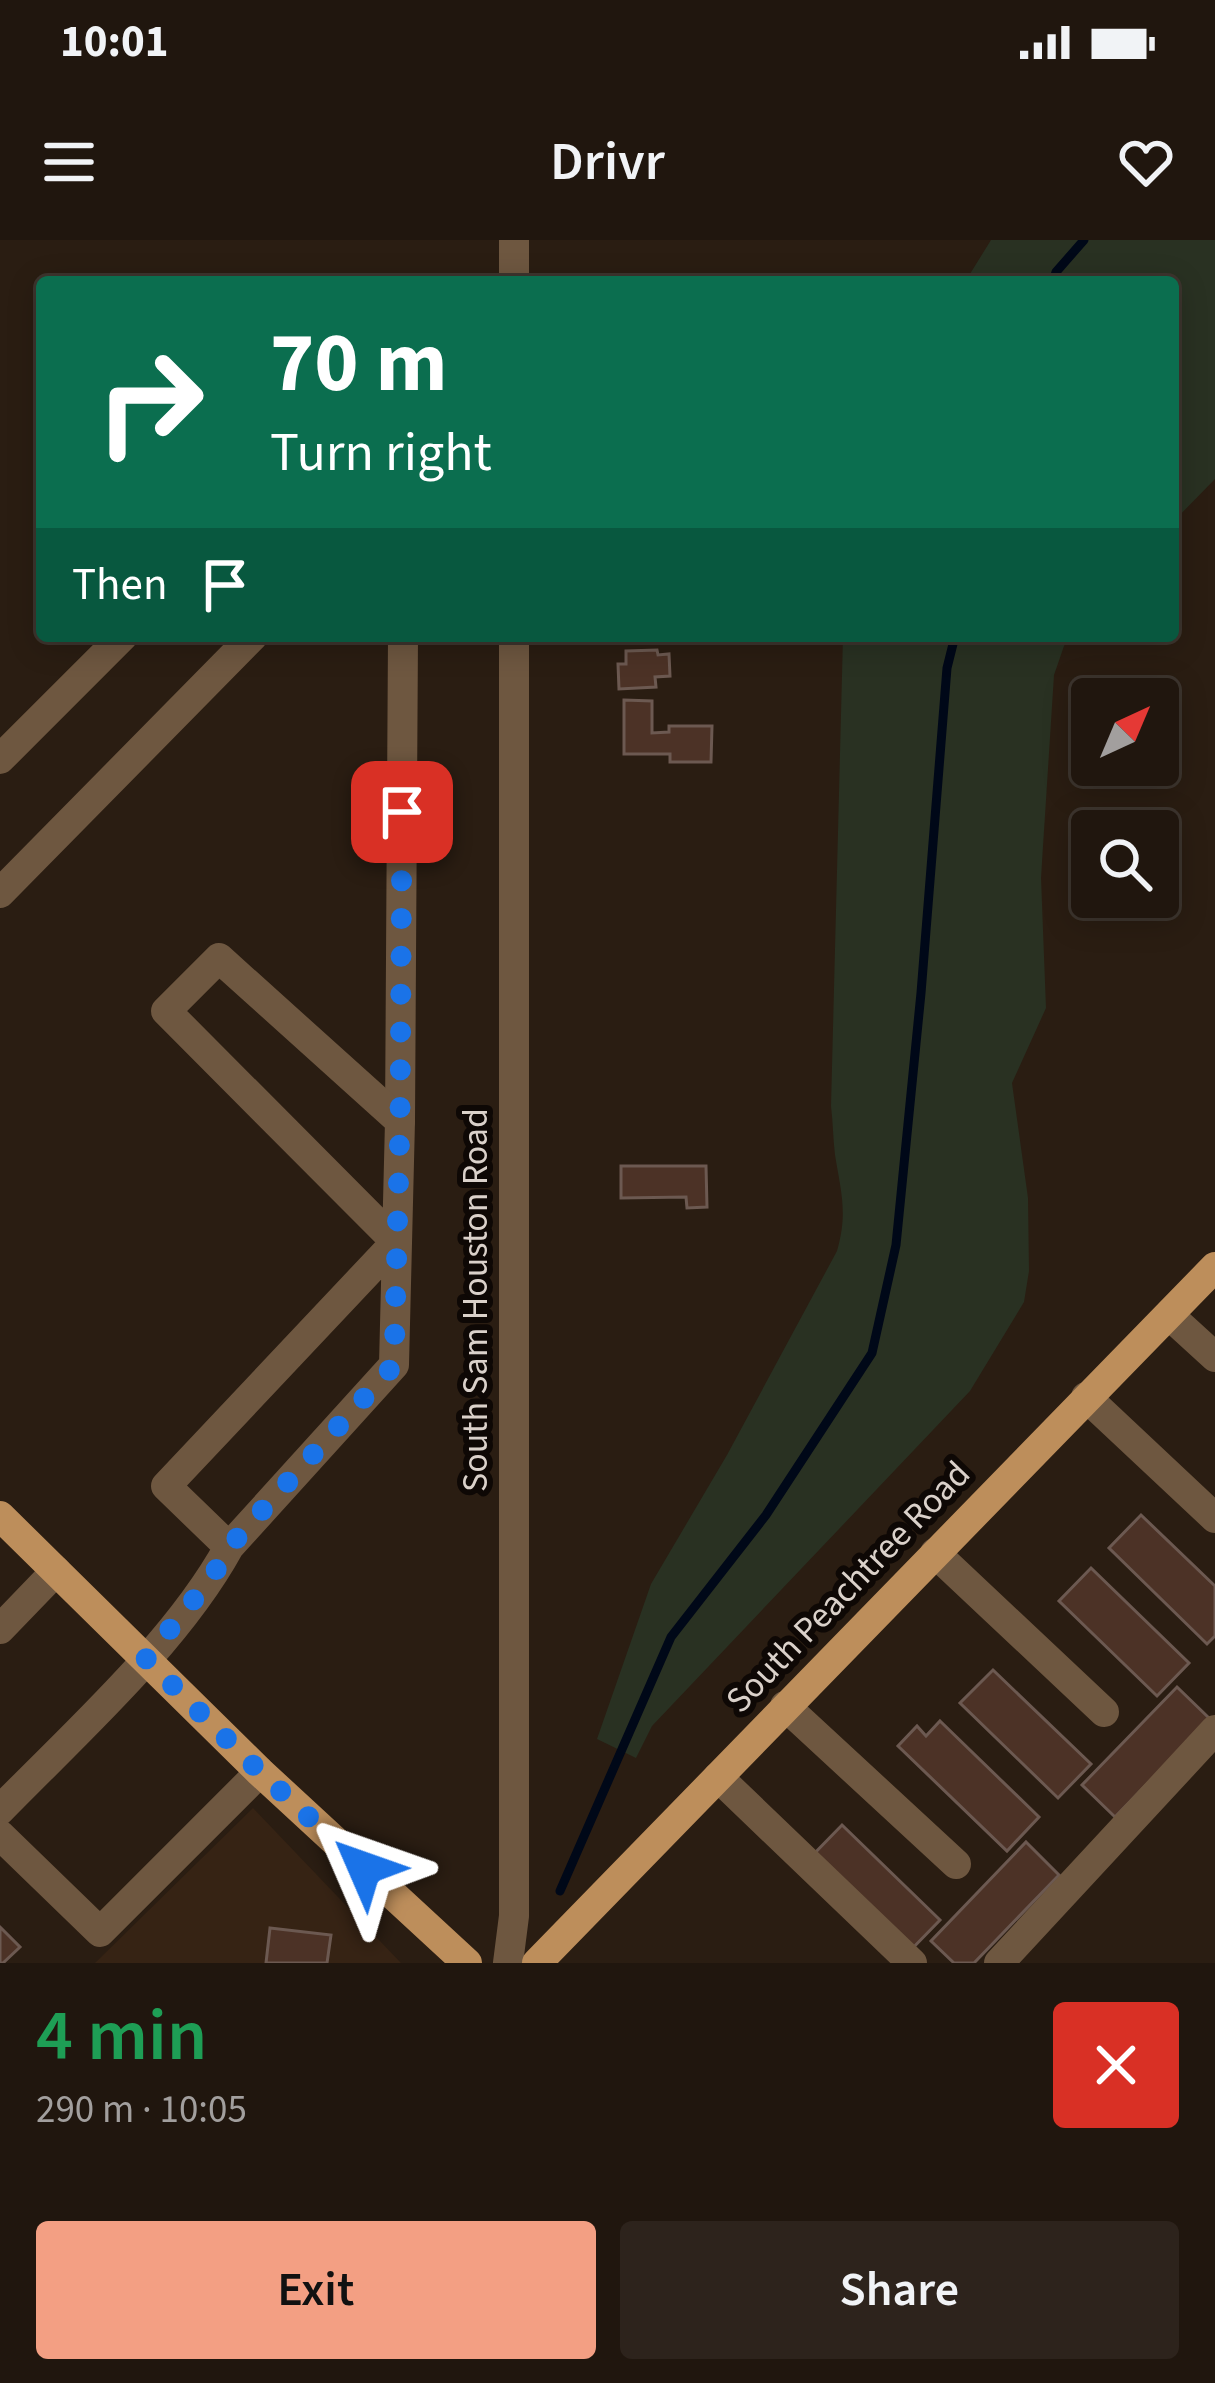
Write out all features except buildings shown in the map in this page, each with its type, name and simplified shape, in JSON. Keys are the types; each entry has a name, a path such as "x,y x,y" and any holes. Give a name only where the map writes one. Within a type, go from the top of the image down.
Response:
{"main road":[{"name":"South Peachtree Road","path":"537,1963 1215,1267"},
{"path":"0,1516 260,1772 467,1963"}],"street":[{"path":"514,240 514,276"},
{"path":"0,760 117,642"},
{"path":"0,893 247,642"},
{"path":"0,1810 146,1659 212,1577 229,1547 394,1365 403,642"},
{"name":"South Sam Houston Road","path":"508,1963 514,1916 514,642"},
{"path":"396,1242 166,1011 219,958 400,1121"},
{"path":"229,1547 166,1486 396,1242"},
{"path":"1169,1315 1215,1357"},
{"path":"1087,1397 1215,1518"},
{"path":"935,1553 1105,1712"},
{"path":"0,1629 56,1571"},
{"path":"785,1706 956,1864"},
{"path":"999,1963 1215,1730"},
{"path":"0,1835 100,1932 260,1772"},
{"path":"718,1778 912,1963"}],"shaded area":[{"path":"253,1808 401,1963 95,1963"}],"green space":[{"path":"991,240 1215,240 1215,479 1179,516 1179,276 969,276"},
{"path":"843,642 1066,642 1054,675 1041,878 1046,1008 1012,1083 1028,1198 1029,1271 1024,1302 970,1391 652,1726 636,1758 597,1739 651,1584 837,1251 842,1203 831,1106"}],"waterway":[{"path":"1055,276 1084,240"},
{"path":"560,1891 671,1637 766,1515 872,1353 896,1245 947,668 954,642"}],"route":[{"path":"364,1868 146,1659 212,1577 229,1547 394,1365 402,812"}]}
